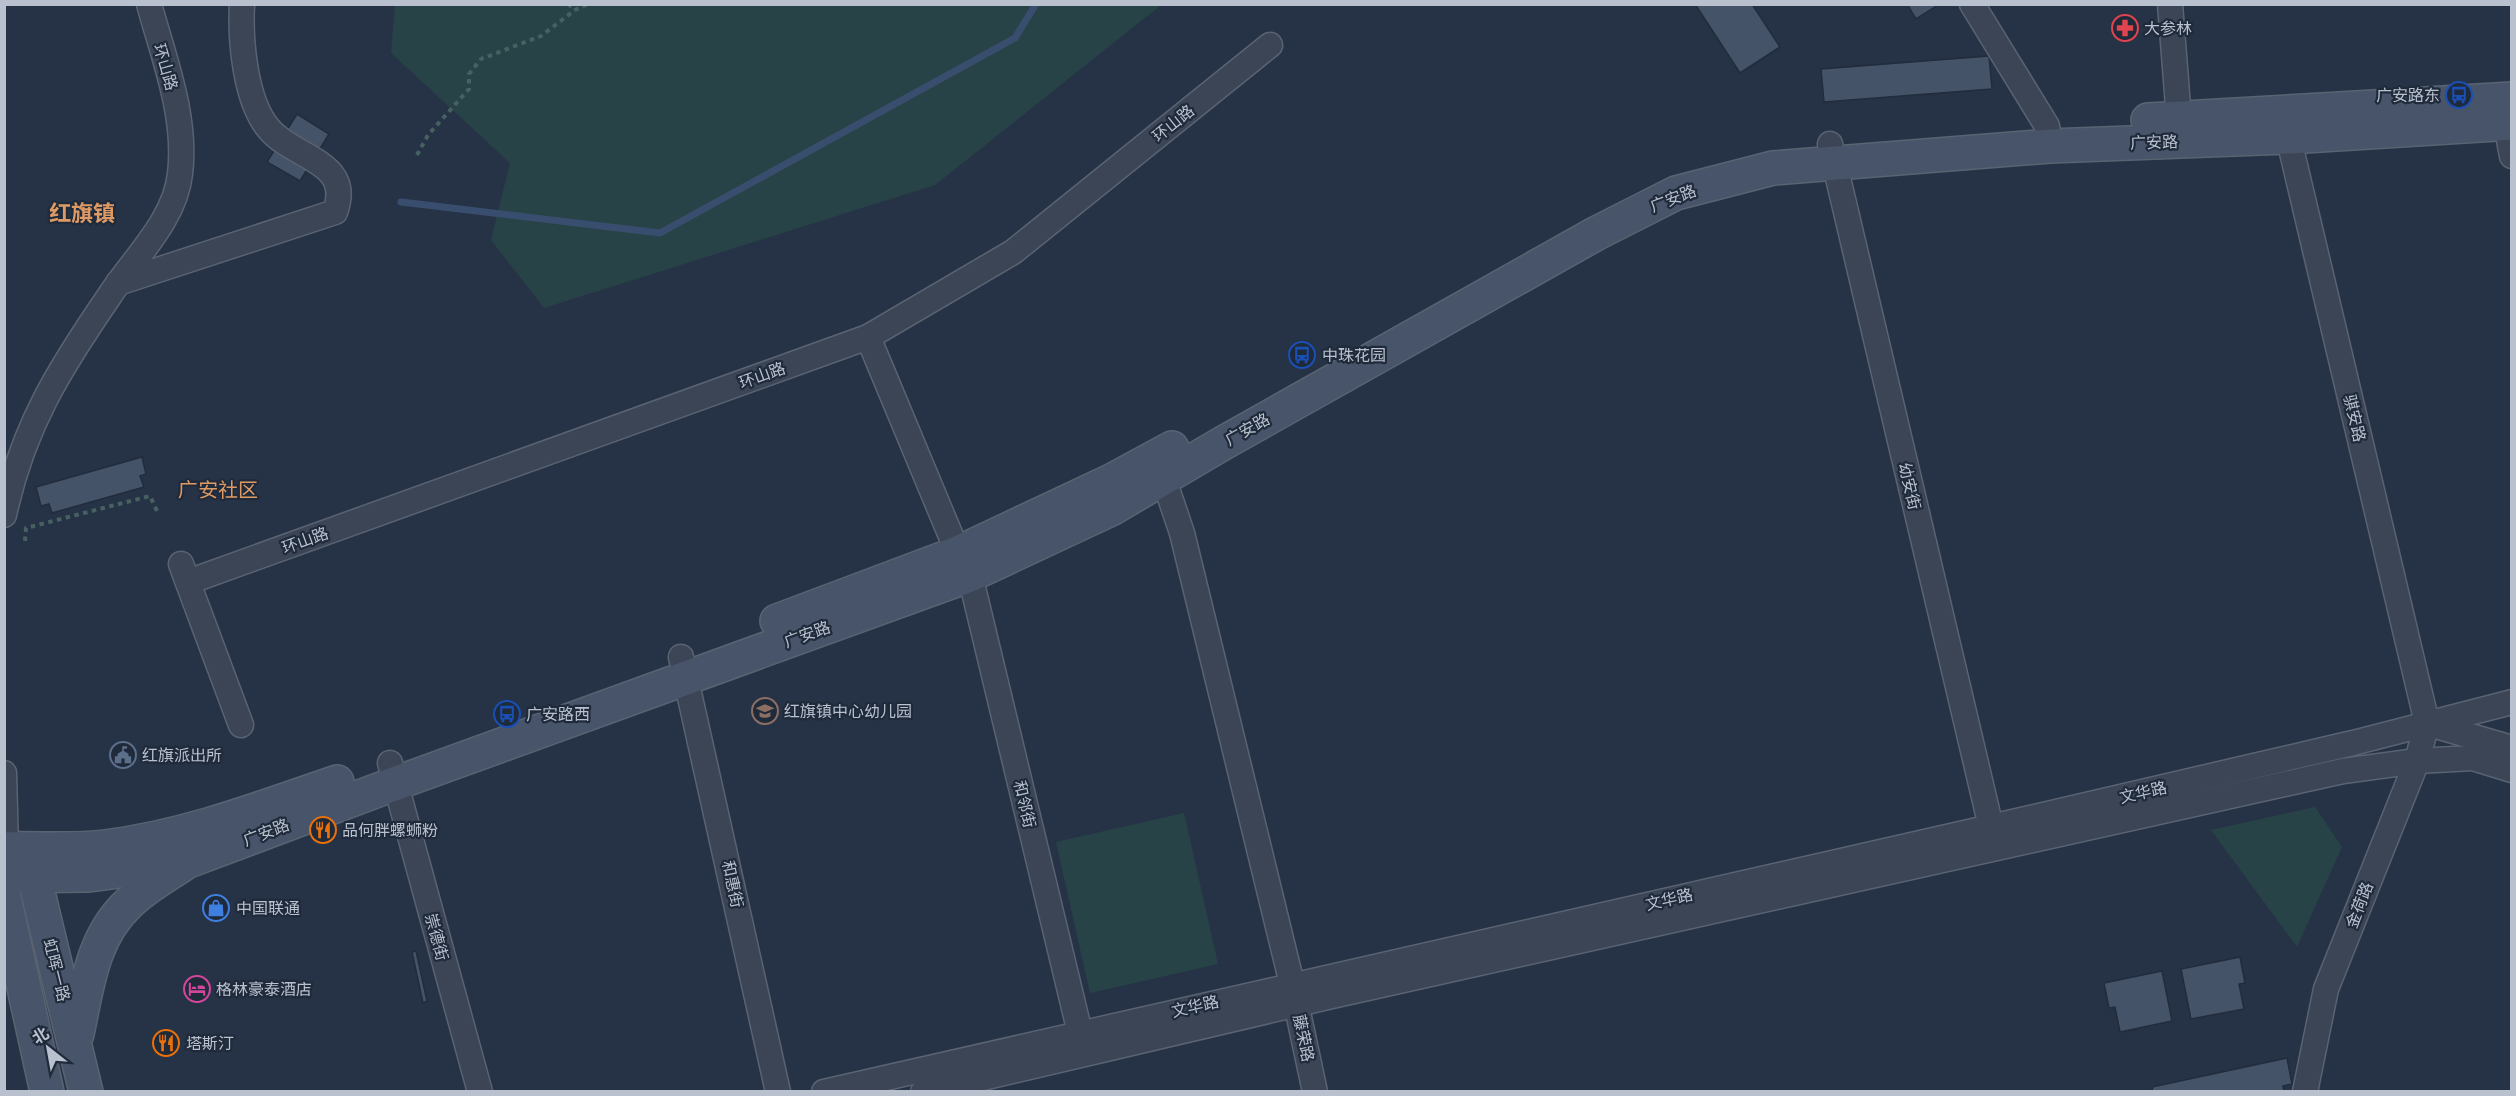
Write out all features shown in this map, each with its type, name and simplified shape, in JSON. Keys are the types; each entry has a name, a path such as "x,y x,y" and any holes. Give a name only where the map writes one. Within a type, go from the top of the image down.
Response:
{"street":[{"name":"环山路","path":"4,515 14,471 37,411 70,354 172,207 180,175 182,136 175,96 149,4"},
{"path":"118,283 335,212 341,197 340,186 330,170 297,151 268,128 247,83 242,4"},
{"path":"1972,4 2048,136"},
{"path":"2170,4 2179,118"},
{"name":"环山路","path":"241,725 185,573 868,337 1012,252 1270,45"},
{"path":"2507,111 2511,156"},
{"name":"广安路","path":"14,859 89,875 186,862 392,773 1111,509 1160,467 1676,193 1832,154 2048,136 2285,125 2507,111"},
{"name":"广安路","path":"2048,136 2179,118 2285,125"},
{"name":"骐安路","path":"2285,125 2427,723"},
{"name":"幼安街","path":"1832,154 1991,828"},
{"name":"和邻街","path":"868,337 964,564 1080,1033"},
{"name":"藤荣路","path":"1160,467 1182,533 1294,994 1315,1092"},
{"name":"和惠街","path":"685,667 778,1092"},
{"name":"文华路","path":"923,1092 1294,994 2511,702"},
{"path":"2427,723 2511,748"},
{"name":"金荷路","path":"2306,1092 2326,989 2417,761 2427,723"},
{"name":"文华路","path":"824,1092 1080,1033 1294,994 1970,855 2343,771 2417,761 2473,758 2511,770"},
{"path":"4,773 14,859"},
{"name":"广安路","path":"14,859 162,837 392,773"},
{"name":"崇德街","path":"392,773 480,1092"},
{"path":"1970,855 1991,828"},
{"name":"虹晖一路","path":"14,859 75,1044 86,1092"},
{"path":"75,1044 92,960 107,930 128,903 186,862"},
{"path":"4,897 46,1092"},
{"path":"4,976 31,1023"}],"path":[{"path":"568,4 575,10"},
{"path":"417,155 428,135 469,89 469,74 481,59 541,36 575,10 588,4"},
{"path":"25,541 26,528 150,496 159,515"}],"green space":[{"path":"395,4 1161,5 935,185 544,308 491,240 510,163 391,53"},
{"path":"2315,807 2342,847 2297,947 2211,830"},
{"path":"1184,813 1218,964 1090,993 1056,842"}],"building":[{"path":"1695,4 1752,4 1780,47 1740,73"},
{"path":"1907,4 1940,4 1916,19"},
{"path":"1989,56 1992,89 1824,102 1821,69"},
{"path":"297,114 329,134 300,181 267,162"},
{"path":"142,457 146,474 140,476 144,487 52,513 49,504 41,506 36,487"},
{"path":"416,951 427,1001 423,1003 412,952"},
{"path":"2240,957 2245,983 2239,984 2244,1009 2191,1019 2181,969"},
{"path":"2162,971 2172,1021 2120,1032 2115,1007 2109,1008 2104,983"},
{"path":"2287,1058 2292,1084 2283,1086 2284,1092 2153,1092 2152,1087"}],"waterway":[{"path":"401,202 660,233 1015,38 1036,4"}],"place":[{"name":"大参林","path":"2125,28"},
{"name":"广安路东","path":"2459,95"},
{"name":"中珠花园","path":"1302,355"},
{"name":"红旗镇中心幼儿园","path":"765,711"},
{"name":"广安路西","path":"507,714"},
{"name":"红旗派出所","path":"123,755"},
{"name":"品何胖螺蛳粉","path":"323,830"},
{"name":"中国联通","path":"216,908"},
{"name":"格林豪泰酒店","path":"197,989"},
{"name":"塔斯汀","path":"166,1043"}],"district":[{"name":"红旗镇","path":"82,213"},
{"name":"广安社区","path":"218,490"}]}
